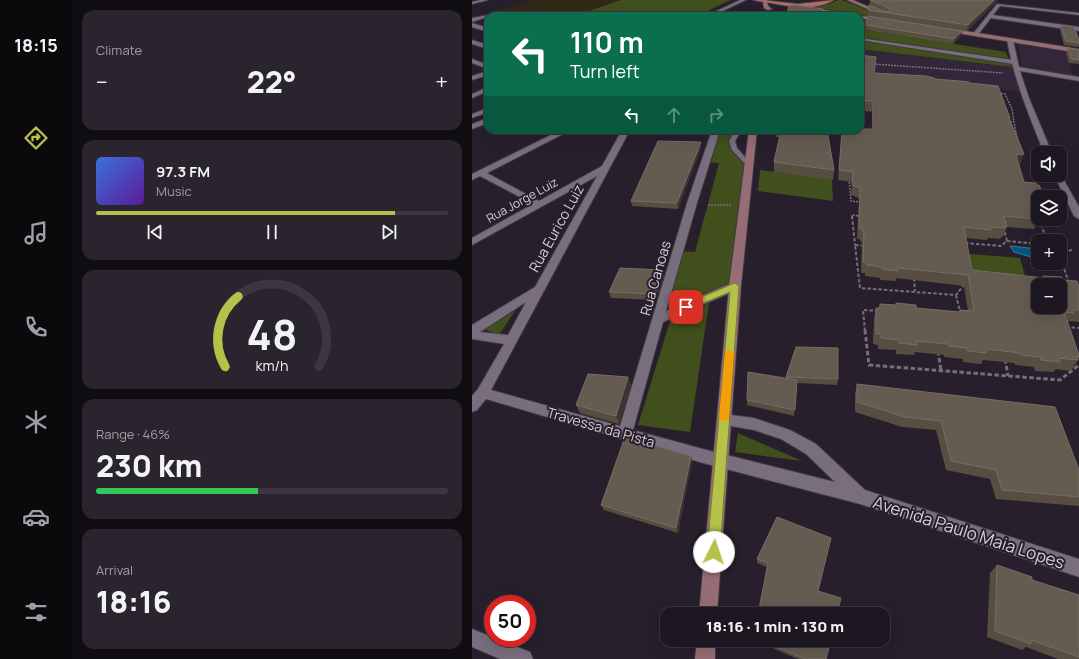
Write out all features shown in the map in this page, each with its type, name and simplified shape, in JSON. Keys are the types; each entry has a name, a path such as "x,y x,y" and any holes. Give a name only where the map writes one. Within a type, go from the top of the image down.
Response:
{"main road":[{"path":"755,0 830,12"},
{"path":"793,6 832,0"},
{"path":"848,0 887,18 864,18"},
{"path":"764,1 766,7 770,9 784,4"},
{"path":"894,17 939,29"},
{"path":"902,24 1079,52"},
{"path":"709,607 735,286 743,206 753,134"},
{"path":"705,659 706,647"}],"street":[{"path":"472,3 486,0"},
{"path":"718,12 744,0"},
{"path":"725,1 737,3"},
{"path":"975,35 999,5 1052,8 1079,14"},
{"path":"725,9 734,11"},
{"path":"990,16 1079,29"},
{"path":"472,20 484,17"},
{"path":"472,25 484,29"},
{"path":"1010,40 1014,65 1045,146"},
{"path":"472,42 484,46"},
{"path":"472,61 484,66"},
{"path":"1014,65 1079,79"},
{"path":"472,78 484,74"},
{"path":"472,96 484,91"},
{"path":"472,116 484,112"},
{"path":"472,127 484,122"},
{"path":"476,175 559,134"},
{"name":"Rua Eurico Luiz","path":"472,406 483,393 624,134"},
{"name":"Rua Canoas","path":"624,434 692,203 715,134"},
{"name":"Rua Jorge Luiz","path":"472,242 606,167"},
{"path":"476,175 539,204"},
{"path":"1062,182 1078,212"},
{"path":"659,318 735,286"},
{"path":"472,331 539,290"},
{"path":"472,335 511,340"},
{"name":"Travessa da Pista","path":"483,393 720,460"},
{"name":"Avenida Paulo Maia Lopes","path":"724,420 754,424 785,434 811,449 860,496"},
{"name":"Avenida Paulo Maia Lopes","path":"720,460 860,496 1079,568"},
{"path":"472,638 523,659"}],"lane":[{"path":"864,40 1014,65"},
{"path":"736,134 732,141 734,148 749,165"}],"path":[{"path":"868,63 1006,73"},
{"path":"998,93 1005,94 1012,110 1017,137 1012,139"},
{"path":"864,110 880,111"},
{"path":"1007,121 1014,122"},
{"path":"848,175 851,201 866,203"},
{"path":"708,205 743,206"},
{"path":"867,217 852,215 860,288 956,295"},
{"path":"1002,224 1007,241"},
{"path":"956,295 970,277 964,254 963,243 1001,246 1007,241 1031,243"},
{"path":"906,242 906,249"},
{"path":"855,245 964,254"},
{"path":"1067,252 1073,249"},
{"path":"912,250 913,257"},
{"path":"1064,270 1070,288"},
{"path":"914,278 915,292"},
{"path":"956,295 962,317"},
{"path":"887,312 863,310 869,365 1060,380 1079,365"},
{"path":"1065,326 1079,328"},
{"path":"938,350 941,371"},
{"path":"1004,355 1008,376"}],"shaded area":[{"path":"533,0 621,0 586,12 491,12"},
{"path":"1018,43 1066,52 1073,77 1022,68"},
{"path":"864,49 1012,67 1020,92 864,72"}],"green space":[{"path":"621,0 731,0 706,12 586,12"},
{"path":"842,0 876,13 916,24 864,16 864,12 838,12 809,7 829,4"},
{"path":"864,20 867,20 866,30 1006,52 1012,67 864,49"},
{"path":"716,134 736,134 732,141 734,149 749,165 735,286 659,319 678,251 695,252 719,163 705,162"},
{"path":"760,170 832,179 833,201 758,191"},
{"path":"969,254 1020,258 1025,276 973,272"},
{"path":"523,299 499,335 481,328"},
{"path":"709,303 690,432 638,425 670,321"},
{"path":"738,433 802,461 735,452"}],"water":[{"path":"1010,246 1031,248 1031,257 1014,252"}],"building":[{"path":"870,0 994,0 968,25 868,10 869,5 885,12 890,11 891,9"},
{"path":"794,5 823,9 822,12 787,12 789,6"},
{"path":"868,16 962,31 954,39 866,25"},
{"path":"1061,25 1074,27 1079,43 1066,41"},
{"path":"1068,48 1079,50 1079,60 1071,59"},
{"path":"864,56 876,57 874,73 926,76 935,79 998,86 1024,154 1016,155 1024,182 1036,183 1039,185 1041,190 1031,190 1031,218 1004,216 1007,227 990,227 991,230 964,227 972,270 1044,278 1031,278 1031,314 1065,314 1079,355 1079,357 1076,356 1078,360 1059,358 1060,362 1041,360 1040,357 1021,355 1020,353 986,349 986,353 968,351 967,348 949,346 948,344 917,341 917,345 899,343 899,340 881,338 880,334 876,334 876,308 880,308 880,304 896,305 896,303 916,305 916,308 960,312 960,310 974,311 968,275 898,268 898,271 882,269 882,267 867,265 867,263 863,262 864,231 859,228 860,188 852,185 853,172 839,170 842,134 864,134 864,129 873,129 873,101 864,100"},
{"path":"780,134 828,134 834,170 774,162"},
{"path":"658,141 701,142 677,203 631,201"},
{"path":"620,268 662,270 655,294 609,292"},
{"path":"1043,276 1062,277 1044,278"},
{"path":"1067,280 1077,281 1079,285 1079,310 1072,310 1074,313 1067,312"},
{"path":"796,347 838,348 838,379 786,377"},
{"path":"748,372 797,380 795,410 747,400"},
{"path":"588,374 628,377 616,416 576,405"},
{"path":"857,384 1055,407 1079,470 1079,497 1002,490 996,470 951,461 941,421 905,417 857,402"},
{"path":"625,437 691,456 676,528 601,505"},
{"path":"777,517 831,538 818,591 841,598 839,607 759,607 768,563 757,559"},
{"path":"997,565 1032,577 1032,580 1079,595 1079,657 1031,640 1031,644 995,631"},
{"path":"777,647 829,647 826,659 805,659"}],"slow traffic":[{"path":"724,417 729,353"}],"route":[{"path":"686,307 735,286 720,460 714,552"}]}
